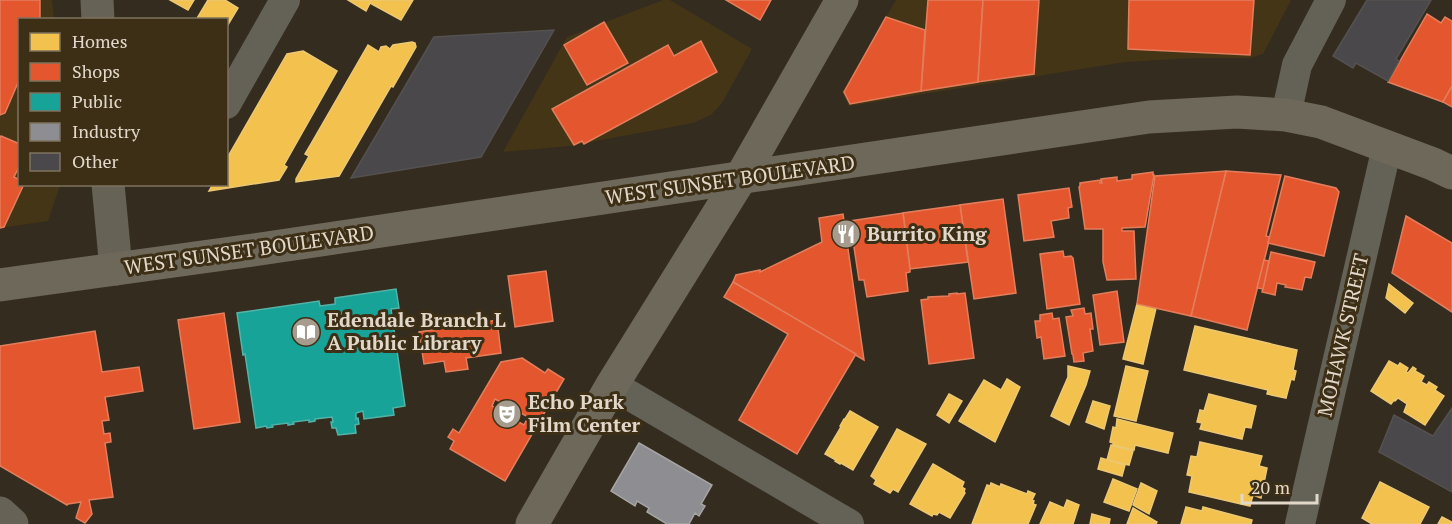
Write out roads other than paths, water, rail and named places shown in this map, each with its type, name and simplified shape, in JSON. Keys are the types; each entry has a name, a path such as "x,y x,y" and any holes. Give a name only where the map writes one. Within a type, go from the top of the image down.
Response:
{"main road":[{"path":"532,524 612,385 740,179 842,0"},
{"name":"WEST SUNSET BOULEVARD","path":"0,285 740,179 1149,117 1238,112 1286,115 1321,122 1452,173"}],"street":[{"path":"97,0 98,18"},
{"path":"228,100 285,0"},
{"path":"1286,115 1297,64 1331,0"},
{"name":"MOHAWK STREET","path":"1300,524 1387,147"},
{"path":"108,186 116,269"},
{"path":"612,385 849,524"},
{"path":"0,513 12,524"}],"place":[{"name":"Burrito King","path":"846,234"},
{"name":"Edendale Branch L A Public Library","path":"306,332"},
{"name":"Echo Park Film Center","path":"507,414"}]}
